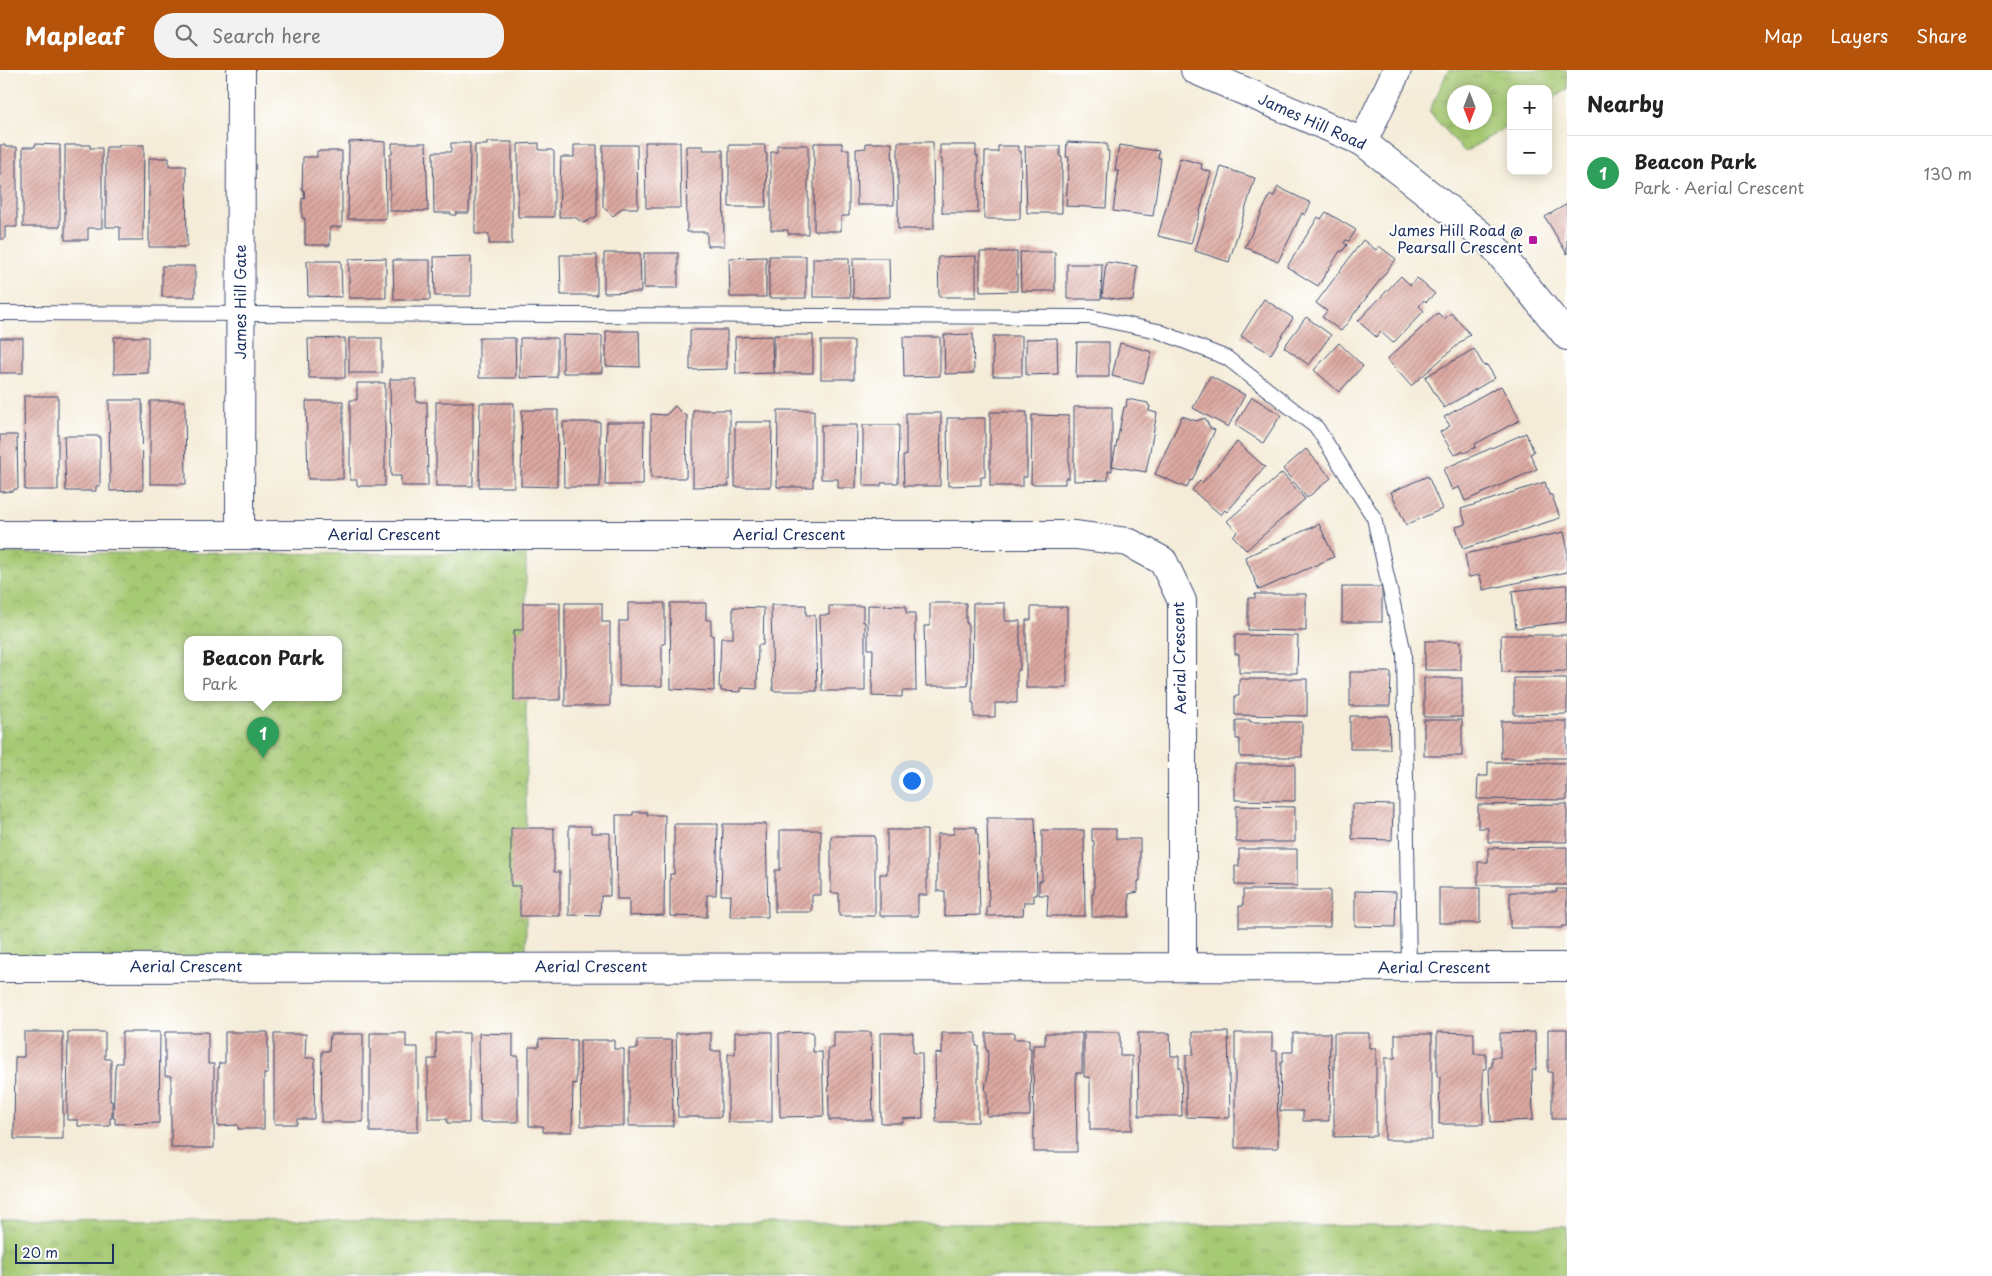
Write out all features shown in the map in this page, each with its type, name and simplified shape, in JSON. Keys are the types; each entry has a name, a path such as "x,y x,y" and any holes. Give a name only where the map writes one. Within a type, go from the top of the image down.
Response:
{"street":[{"name":"James Hill Gate","path":"240,534 241,70"},
{"name":"James Hill Road","path":"1195,70 1363,142 1491,243 1567,336"},
{"path":"1363,142 1397,70"},
{"name":"Aerial Crescent","path":"0,535 1076,535 1128,542 1163,561 1182,601 1182,966"},
{"name":"Aerial Crescent","path":"0,968 1182,966 1409,969 1567,967"}],"lane":[{"path":"0,313 1090,316 1158,331 1227,358 1317,428 1374,518 1404,654 1409,969"}],"green space":[{"path":"1448,70 1567,70 1567,90 1552,99 1552,85 1507,85 1507,126 1465,152 1429,112"},
{"path":"0,553 526,554 526,964 0,963"},
{"path":"0,1219 1567,1227 1567,1276 0,1276"}],"building":[{"path":"349,142 385,142 386,216 385,219 348,219"},
{"path":"487,142 512,142 512,244 489,244 489,234 475,234 475,145 487,145"},
{"path":"645,142 680,142 681,208 646,208"},
{"path":"898,142 933,142 934,229 898,229"},
{"path":"1067,142 1107,144 1107,151 1109,151 1106,208 1066,206 1069,157 1066,157"},
{"path":"392,143 426,143 428,211 390,211 390,154 392,154"},
{"path":"451,143 470,143 469,213 451,215 451,213 434,213 433,152 451,152"},
{"path":"539,143 539,150 552,150 554,152 554,217 518,217 518,144"},
{"path":"814,143 842,143 842,149 849,149 849,216 841,216 841,231 814,231"},
{"path":"866,143 892,143 894,205 857,205 856,149 866,148"},
{"path":"35,144 60,145 60,227 23,227 23,147 35,147"},
{"path":"0,145 17,147 17,227 5,227 5,239 0,239"},
{"path":"65,145 90,145 90,148 102,148 102,228 88,228 88,240 65,240"},
{"path":"119,145 144,145 143,240 120,240 120,227 106,227 106,147 119,147"},
{"path":"574,145 597,145 597,216 584,223 574,217 559,217 561,157 574,157"},
{"path":"603,145 637,145 638,208 622,208 613,216 603,207"},
{"path":"729,145 765,145 765,153 767,154 766,207 729,207"},
{"path":"777,145 808,145 808,234 788,234 788,230 771,230 771,152 777,152"},
{"path":"940,145 976,145 976,156 978,156 978,213 942,213 942,159 940,159"},
{"path":"1119,145 1159,151 1158,158 1161,158 1153,216 1113,211 1119,171 1115,171"},
{"path":"686,146 703,146 703,150 723,150 724,246 707,246 707,232 687,232"},
{"path":"998,146 1018,146 1018,151 1021,151 1020,219 984,219 985,152 998,152"},
{"path":"1025,146 1060,146 1060,157 1062,157 1062,213 1027,213"},
{"path":"317,151 342,151 342,227 330,227 330,245 305,245 305,218 302,218 302,198 305,199 304,190 302,190 303,157 317,157"},
{"path":"149,158 169,158 169,166 186,166 187,247 149,247"},
{"path":"1180,158 1202,164 1201,169 1211,172 1191,244 1158,236"},
{"path":"1221,167 1255,178 1229,262 1195,251"},
{"path":"1278,187 1311,203 1305,215 1302,213 1278,262 1245,247 1270,195 1274,196"},
{"path":"1567,204 1567,254 1545,217"},
{"path":"1326,212 1356,230 1349,241 1346,240 1344,243 1347,245 1342,252 1340,251 1318,286 1287,267 1318,217 1321,219"},
{"path":"1363,240 1376,250 1379,246 1396,259 1341,331 1322,317 1327,311 1316,303"},
{"path":"980,252 1017,252 1017,291 980,292"},
{"path":"1020,252 1055,252 1055,291 1021,291"},
{"path":"604,253 640,253 641,292 604,293"},
{"path":"644,253 678,253 678,288 644,288"},
{"path":"560,255 597,255 597,295 561,295"},
{"path":"471,256 471,296 435,296 434,257"},
{"path":"769,256 806,256 806,298 769,298"},
{"path":"976,256 976,297 939,297 938,257"},
{"path":"766,257 766,297 730,297 729,258"},
{"path":"386,258 386,298 349,298 349,259"},
{"path":"813,258 849,258 850,297 813,297"},
{"path":"853,258 889,258 890,297 853,298"},
{"path":"393,260 430,260 430,300 394,300"},
{"path":"307,261 341,261 342,297 308,296"},
{"path":"1106,262 1137,266 1133,301 1102,297"},
{"path":"1067,264 1102,264 1101,299 1067,299"},
{"path":"162,266 195,266 195,297 162,297"},
{"path":"1401,276 1410,285 1417,278 1435,294 1426,302 1424,300 1419,306 1424,311 1393,343 1381,332 1376,337 1358,321"},
{"path":"1264,299 1293,318 1271,354 1241,336"},
{"path":"1438,313 1444,319 1451,313 1470,334 1411,386 1387,359"},
{"path":"1306,317 1331,335 1309,365 1284,347"},
{"path":"690,330 727,330 727,369 690,370"},
{"path":"606,331 639,331 640,367 606,366"},
{"path":"973,334 974,373 945,374 944,335"},
{"path":"563,335 602,336 602,373 563,373"},
{"path":"774,335 813,335 813,373 774,373"},
{"path":"772,336 773,373 736,374 735,337"},
{"path":"993,336 1022,336 1022,376 993,376"},
{"path":"114,337 148,337 148,373 114,374"},
{"path":"903,337 940,337 940,376 904,377"},
{"path":"0,338 23,338 23,373 0,373"},
{"path":"345,338 345,378 309,378 308,339"},
{"path":"349,338 382,338 382,373 349,373"},
{"path":"479,338 515,338 516,378 479,378"},
{"path":"520,338 557,338 557,377 520,378"},
{"path":"1057,338 1058,374 1026,375 1026,339"},
{"path":"821,341 854,341 854,379 821,379"},
{"path":"1077,342 1109,342 1109,377 1076,377"},
{"path":"1120,343 1152,352 1143,384 1112,376"},
{"path":"1339,343 1363,366 1339,392 1314,370"},
{"path":"1474,349 1484,366 1487,365 1495,378 1444,408 1425,377"},
{"path":"1210,376 1245,395 1228,427 1193,408"},
{"path":"390,379 416,379 416,402 427,402 428,486 401,486 401,476 391,476"},
{"path":"357,383 385,383 385,486 357,486 357,480 350,480 350,400 357,400"},
{"path":"1501,386 1520,420 1475,444 1476,447 1464,453 1462,451 1454,455 1440,432 1450,426 1444,417"},
{"path":"24,396 58,396 58,490 25,490"},
{"path":"1252,397 1281,415 1263,443 1235,425"},
{"path":"1127,399 1148,403 1150,406 1149,411 1157,413 1146,472 1112,466"},
{"path":"109,400 142,400 143,490 110,491"},
{"path":"150,401 185,401 186,484 150,484"},
{"path":"306,401 343,401 343,479 308,479"},
{"path":"436,402 473,402 473,486 436,486"},
{"path":"480,403 514,403 514,487 479,487"},
{"path":"675,406 684,415 687,415 686,478 651,478 651,414 666,415"},
{"path":"1074,407 1112,407 1112,471 1108,471 1108,480 1074,481"},
{"path":"522,410 558,410 557,487 521,486"},
{"path":"693,410 730,410 729,486 693,487"},
{"path":"778,410 814,410 813,487 777,487"},
{"path":"990,412 1027,412 1027,477 1023,477 1023,486 990,486"},
{"path":"906,413 941,413 940,486 904,486 903,456 906,456"},
{"path":"1032,415 1069,416 1069,478 1065,478 1065,484 1031,484"},
{"path":"1182,416 1196,421 1205,418 1210,428 1215,430 1187,488 1155,474"},
{"path":"947,418 985,418 985,477 981,477 981,485 948,486"},
{"path":"563,422 600,422 600,487 564,487"},
{"path":"607,422 644,422 643,485 605,485"},
{"path":"735,422 772,422 771,487 735,487"},
{"path":"821,425 857,425 856,488 838,488 838,479 821,479"},
{"path":"863,425 899,425 898,483 881,483 881,486 863,486"},
{"path":"1526,433 1534,452 1530,454 1537,469 1465,501 1459,487 1452,490 1443,469"},
{"path":"0,435 17,435 18,489 14,489 14,491 0,492"},
{"path":"64,436 100,436 100,486 96,486 96,491 66,491"},
{"path":"1237,442 1265,467 1227,512 1225,510 1221,515 1192,490 1200,481 1202,483"},
{"path":"1306,449 1331,478 1307,498 1283,469"},
{"path":"1282,473 1305,499 1246,550 1233,536 1237,532 1227,521"},
{"path":"1428,476 1442,509 1406,525 1391,492"},
{"path":"1545,482 1560,518 1463,549 1456,527 1466,524 1461,509"},
{"path":"1319,524 1334,557 1259,590 1245,557"},
{"path":"1564,532 1567,546 1567,572 1483,590 1480,575 1469,577 1465,554"},
{"path":"1567,585 1566,622 1516,628 1512,591"},
{"path":"1342,587 1382,587 1382,622 1342,622"},
{"path":"1255,594 1306,594 1306,631 1248,630 1248,598 1255,598"},
{"path":"523,603 560,603 560,700 514,700 514,630 523,630"},
{"path":"565,603 602,603 602,622 610,622 610,706 565,706"},
{"path":"628,603 665,603 665,644 662,644 662,686 619,686 619,621 628,621"},
{"path":"670,603 706,603 706,620 711,620 711,635 713,635 714,691 671,689"},
{"path":"930,603 966,603 966,623 968,623 968,686 926,686 924,626 930,626"},
{"path":"973,603 1005,603 1005,621 1020,621 1020,670 1017,670 1017,703 995,703 995,717 974,717 974,703 972,703"},
{"path":"771,605 806,605 806,615 815,615 817,691 773,691"},
{"path":"868,605 906,606 906,613 915,613 916,691 902,691 902,697 872,696 873,649 868,649"},
{"path":"829,606 863,606 863,622 865,622 865,691 822,691 820,615 829,615"},
{"path":"733,607 764,608 763,645 758,645 757,689 741,688 741,692 721,691 721,687 719,687 721,638 733,638"},
{"path":"1031,607 1067,607 1067,688 1026,688 1026,620 1031,620"},
{"path":"1235,635 1298,636 1297,673 1239,673 1239,654 1235,654"},
{"path":"1501,635 1567,635 1567,671 1502,672"},
{"path":"1425,641 1461,641 1461,670 1425,670"},
{"path":"1350,672 1391,672 1390,706 1350,706"},
{"path":"1424,678 1462,678 1462,717 1424,717"},
{"path":"1514,678 1567,678 1567,714 1514,715"},
{"path":"1239,679 1307,679 1307,716 1235,715 1235,696 1239,696"},
{"path":"1350,716 1389,716 1390,749 1350,749"},
{"path":"1236,720 1250,720 1250,722 1302,722 1302,757 1240,757 1240,739 1236,739"},
{"path":"1424,720 1462,720 1462,756 1424,756"},
{"path":"1501,721 1567,721 1567,758 1501,758"},
{"path":"1488,762 1567,763 1567,800 1477,799 1478,776 1488,776"},
{"path":"1235,764 1295,764 1295,801 1235,800"},
{"path":"1352,804 1393,805 1392,840 1352,839"},
{"path":"1567,804 1567,842 1488,842 1488,828 1478,828 1478,805"},
{"path":"1236,806 1295,807 1295,842 1236,842"},
{"path":"633,812 647,812 647,815 665,815 664,915 629,916 629,899 617,899 616,815 633,815"},
{"path":"987,818 1035,818 1037,895 1034,895 1034,902 1024,902 1023,915 987,916 987,907 989,907"},
{"path":"674,824 718,824 716,895 707,895 707,917 670,916 670,874 674,874"},
{"path":"723,824 766,824 768,917 730,917 731,895 721,895"},
{"path":"569,826 591,826 591,833 610,833 610,896 601,896 600,916 569,915"},
{"path":"954,827 976,827 978,834 980,915 945,916 945,891 937,891 937,834 954,834"},
{"path":"511,828 554,828 554,872 560,872 560,916 520,916 520,886 511,886"},
{"path":"1092,829 1116,829 1116,839 1140,839 1140,881 1138,881 1138,892 1129,894 1129,917 1092,917 1094,841 1092,841"},
{"path":"780,830 821,830 821,895 812,895 812,912 775,912 775,870 780,870"},
{"path":"887,830 927,830 927,895 918,895 918,916 880,916 880,874 887,874"},
{"path":"1042,830 1084,830 1085,916 1047,916 1048,895 1039,895 1039,881 1042,881"},
{"path":"831,836 875,836 875,916 839,916 839,893 831,893"},
{"path":"1567,847 1567,885 1478,885 1478,862 1488,862 1488,848"},
{"path":"1239,849 1297,849 1297,886 1235,885 1235,866 1239,866"},
{"path":"1439,888 1480,888 1480,923 1439,923"},
{"path":"1556,889 1567,889 1567,926 1562,926 1562,928 1510,928 1510,892 1557,892"},
{"path":"1243,890 1330,890 1330,927 1239,927 1239,906 1243,906"},
{"path":"1355,891 1396,892 1395,927 1355,926"},
{"path":"1548,1029 1567,1029 1567,1119 1552,1119 1552,1072 1548,1072"},
{"path":"24,1032 63,1032 63,1139 14,1139 15,1057 24,1057"},
{"path":"68,1032 105,1032 105,1059 111,1059 110,1101 112,1101 112,1118 110,1118 110,1126 78,1126 78,1120 67,1120"},
{"path":"122,1032 160,1032 159,1123 115,1124 115,1118 113,1118 115,1070 116,1063 122,1063"},
{"path":"165,1032 208,1032 208,1064 214,1064 214,1148 171,1148 171,1076 165,1076"},
{"path":"225,1032 268,1032 268,1074 264,1074 264,1129 238,1129 238,1125 218,1126 218,1071 219,1063 225,1063"},
{"path":"735,1032 772,1032 772,1122 728,1122 728,1054 735,1054"},
{"path":"813,1032 813,1052 822,1052 824,1116 780,1117 779,1033"},
{"path":"834,1032 871,1032 873,1120 829,1120 828,1048 834,1048"},
{"path":"1084,1032 1120,1032 1120,1056 1132,1056 1132,1130 1090,1130 1090,1077 1084,1077"},
{"path":"1193,1032 1228,1032 1230,1117 1228,1118 1186,1117 1186,1055 1193,1055"},
{"path":"1437,1032 1474,1033 1474,1054 1486,1054 1486,1069 1483,1069 1483,1124 1439,1124 1440,1077 1437,1076"},
{"path":"1535,1032 1536,1070 1532,1070 1533,1120 1491,1122 1489,1067 1492,1067 1492,1057 1500,1057 1500,1033"},
{"path":"370,1033 406,1033 406,1047 418,1047 418,1132 370,1132"},
{"path":"436,1033 469,1033 469,1123 447,1123 447,1119 428,1119 428,1059 436,1059"},
{"path":"479,1033 513,1034 513,1056 518,1056 518,1122 480,1122"},
{"path":"676,1033 711,1033 711,1051 721,1051 721,1117 678,1117"},
{"path":"880,1033 913,1033 913,1053 922,1053 923,1118 903,1119 903,1123 881,1123"},
{"path":"942,1033 976,1033 976,1046 978,1046 978,1122 936,1122 935,1053 942,1054"},
{"path":"986,1033 1014,1033 1014,1039 1029,1039 1029,1048 1031,1048 1030,1116 987,1116 987,1091 985,1091 988,1050 986,1050"},
{"path":"1045,1033 1082,1033 1082,1073 1076,1073 1077,1152 1034,1152 1033,1045 1045,1045"},
{"path":"1138,1033 1170,1033 1171,1056 1179,1056 1179,1068 1181,1068 1182,1116 1139,1116"},
{"path":"1235,1033 1272,1033 1272,1051 1277,1051 1278,1148 1235,1148"},
{"path":"1293,1033 1330,1033 1329,1121 1303,1121 1303,1111 1280,1111 1281,1062 1283,1062 1283,1052 1293,1052"},
{"path":"1334,1033 1369,1033 1369,1048 1376,1048 1376,1136 1334,1137"},
{"path":"274,1034 306,1034 305,1058 315,1058 314,1119 297,1119 297,1124 274,1124"},
{"path":"330,1034 363,1034 363,1122 321,1122 322,1051 329,1051"},
{"path":"1395,1034 1432,1034 1432,1140 1385,1140 1385,1058 1395,1058"},
{"path":"539,1039 576,1040 576,1084 573,1083 572,1132 543,1132 543,1126 529,1126 529,1047 539,1047"},
{"path":"580,1040 614,1040 614,1049 624,1049 624,1126 581,1126"},
{"path":"637,1040 672,1040 673,1126 629,1126 629,1049 637,1049"}],"place":[{"name":"James Hill Road @ Pearsall Crescent","path":"1533,240"},
{"name":"Beacon Park","path":"263,758"}]}
